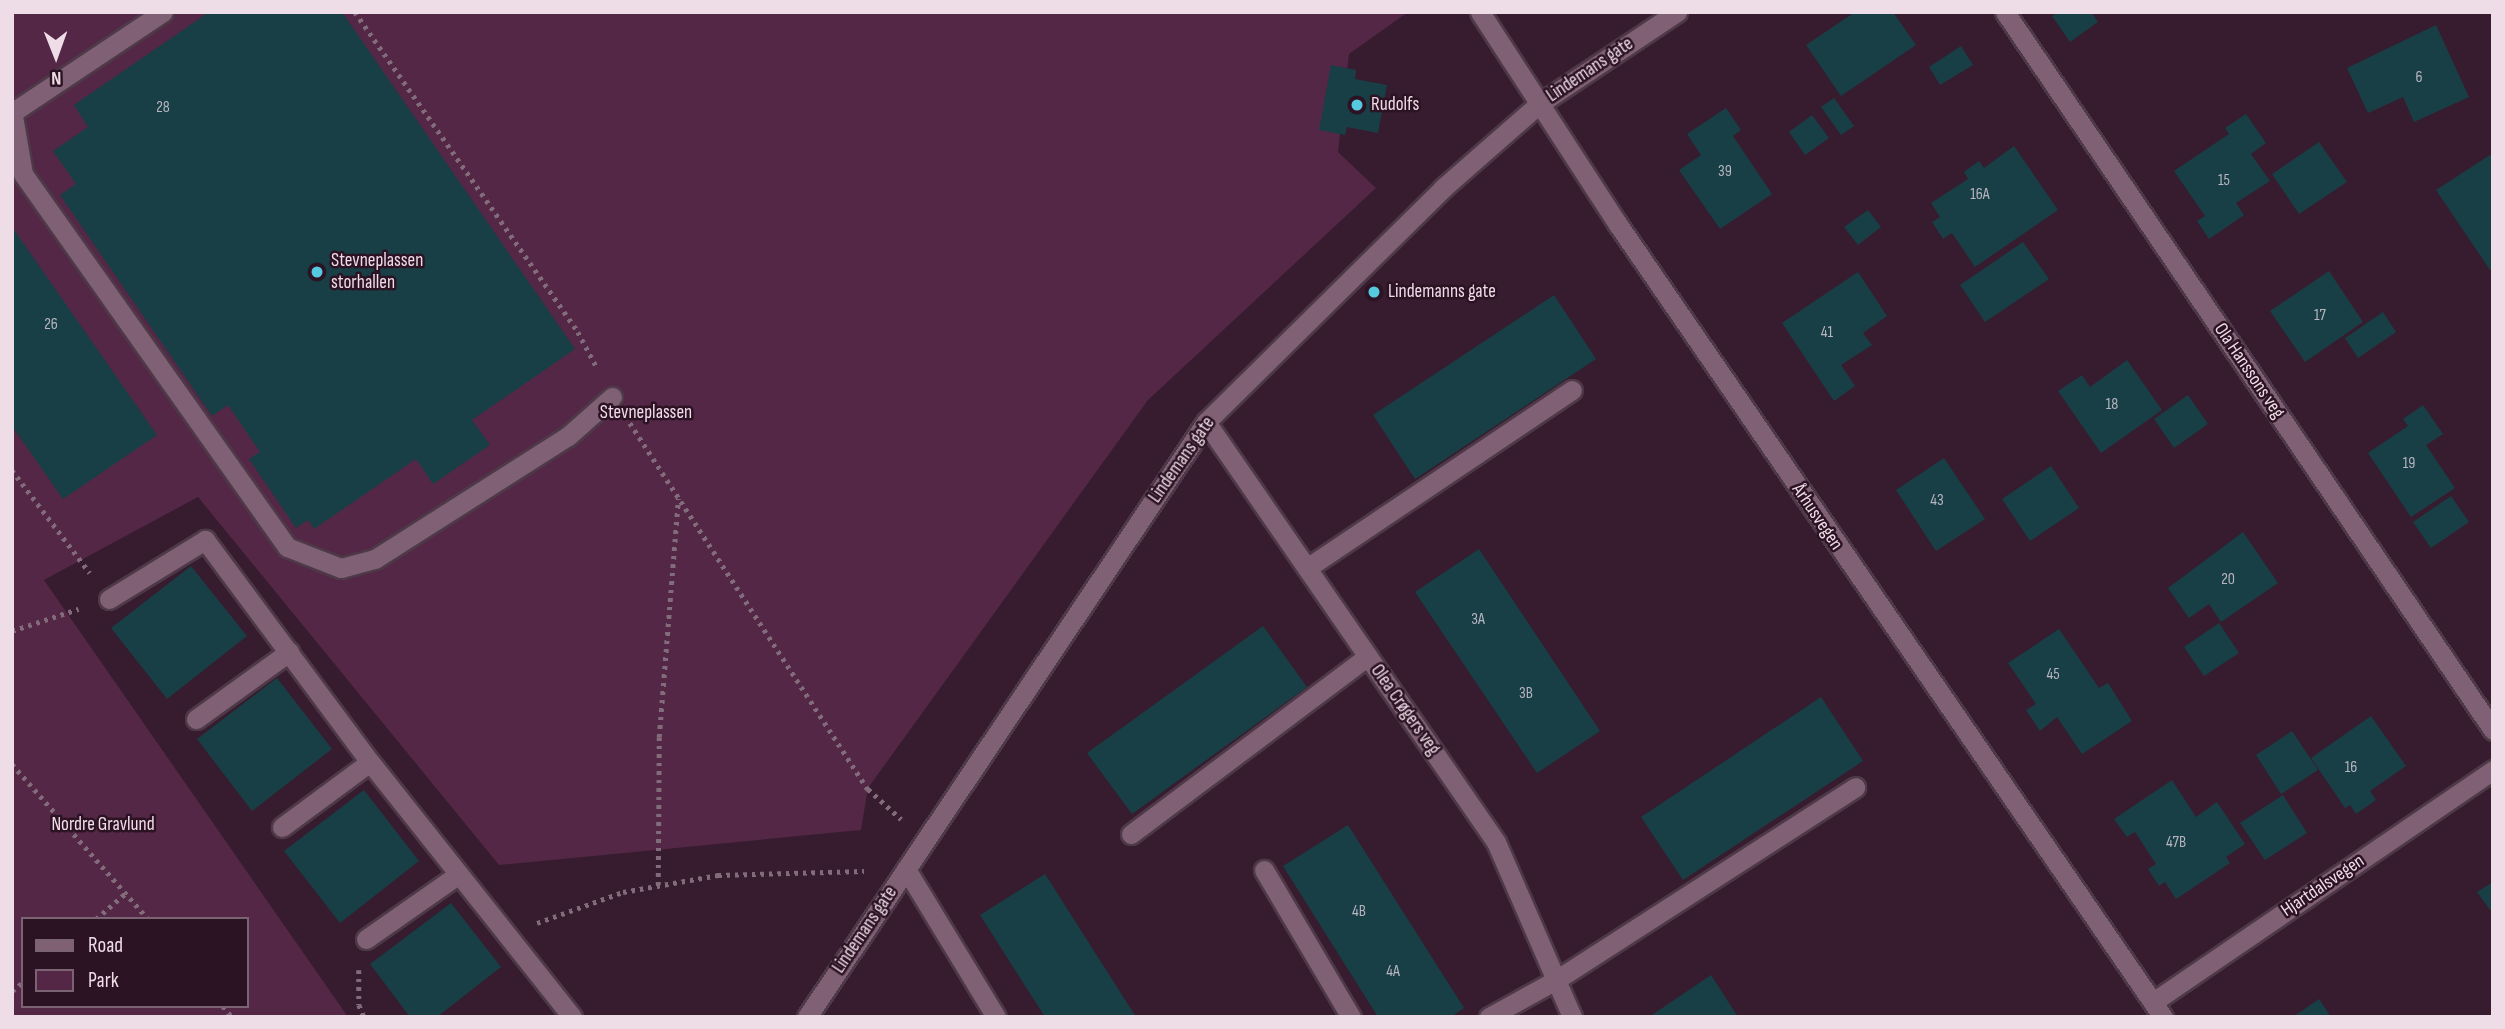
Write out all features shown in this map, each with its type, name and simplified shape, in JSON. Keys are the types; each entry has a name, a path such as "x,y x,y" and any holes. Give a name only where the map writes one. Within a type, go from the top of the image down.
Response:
{"street":[{"path":"163,12 13,112 23,174 287,547 341,568 375,559 568,436 612,397"},
{"name":"Århusvegen","path":"1480,12 1539,104 1962,729 2158,1009"},
{"name":"Lindemans gate","path":"807,1017 1206,422 1443,188 1539,104 1677,12"},
{"name":"Ola Hanssons veg","path":"2006,12 2493,730"},
{"path":"1307,568 1572,390"},
{"name":"Olea Crøgers veg","path":"1206,422 1496,842 1572,1017"},
{"path":"109,599 205,540 370,762 572,1017"},
{"path":"196,719 289,652"},
{"path":"1131,834 1368,656"},
{"path":"282,827 370,762"},
{"name":"Hjartdalsvegen","path":"2158,1009 2493,770"},
{"path":"1489,1017 1556,980 1855,787"},
{"path":"906,869 996,1017"},
{"path":"1264,870 1351,1017"},
{"path":"366,939 459,874"}],"path":[{"path":"355,12 578,332 612,397 868,789 925,842"},
{"path":"12,470 109,599 12,631"},
{"path":"658,886 659,737 678,498"},
{"path":"12,764 146,917"},
{"path":"506,933 623,892 718,875 906,869"},
{"path":"98,917 126,892"},
{"path":"364,1017 359,974 366,939"}],"green space":[{"name":"Stevneplassen","path":"12,12 1408,12 1349,54 1338,152 1376,188 1148,400 868,788 861,830 499,865 198,497 44,580 348,1017 12,1017"}],"building":[{"name":"Stevneplassen storhallen","path":"209,12 342,12 575,349 472,420 490,445 433,484 416,459 314,529 308,520 296,528 249,459 260,452 228,405 212,416 60,195 76,184 53,151 88,127 74,105"},
{"path":"1855,12 1893,12 1916,45 1841,96 1806,45"},
{"path":"2058,12 2091,12 2098,22 2070,42 2052,16"},
{"path":"2436,25 2469,97 2414,122 2403,97 2368,113 2347,68"},
{"path":"1961,46 1973,65 1940,85 1929,67"},
{"path":"1331,65 1356,70 1355,79 1387,85 1378,133 1347,127 1345,135 1319,130"},
{"path":"1834,98 1854,126 1841,135 1821,107"},
{"path":"1726,108 1741,130 1733,136 1772,194 1720,229 1679,170 1701,155 1687,134"},
{"path":"2246,114 2266,143 2251,154 2270,181 2236,203 2244,215 2209,239 2197,221 2205,216 2174,171 2229,134 2225,128"},
{"path":"1812,115 1829,138 1805,155 1789,132"},
{"path":"2319,142 2347,182 2299,214 2272,174"},
{"path":"2014,146 2058,210 1975,267 1952,233 1943,239 1932,222 1940,217 1931,203 1968,179 1964,172 1979,161 1984,168"},
{"path":"2493,153 2493,268 2490,270 2436,190"},
{"path":"1868,210 1881,227 1858,245 1844,227"},
{"path":"12,227 157,435 63,499 12,426"},
{"path":"2023,242 2049,279 1985,322 1960,285"},
{"path":"2329,271 2363,322 2305,362 2270,311"},
{"path":"1858,272 1887,316 1863,333 1872,345 1841,365 1855,386 1834,401 1782,323"},
{"path":"1554,295 1596,359 1415,479 1373,415"},
{"path":"2383,312 2396,332 2358,358 2345,338"},
{"path":"2127,360 2162,410 2101,453 2058,391 2082,375 2090,387"},
{"path":"2188,395 2208,424 2174,448 2154,419"},
{"path":"2423,405 2443,434 2426,445 2455,488 2411,517 2368,453 2408,426 2403,419"},
{"path":"1944,458 1985,519 1936,551 1896,490"},
{"path":"2051,466 2079,508 2030,541 2002,499"},
{"path":"2451,496 2469,522 2431,548 2413,522"},
{"path":"2243,532 2278,583 2221,622 2209,604 2189,618 2168,588"},
{"path":"1479,549 1600,731 1537,773 1415,592"},
{"path":"191,566 247,636 167,699 111,628"},
{"path":"2219,623 2239,653 2204,676 2184,647"},
{"path":"1263,626 1307,687 1132,814 1087,753"},
{"path":"2059,629 2099,688 2108,683 2132,721 2082,754 2057,717 2040,731 2026,710 2036,704 2008,663"},
{"path":"277,678 332,749 252,811 197,739"},
{"path":"1821,697 1863,761 1683,880 1641,817"},
{"path":"2371,716 2406,766 2370,791 2376,800 2356,814 2350,805 2345,808 2311,758"},
{"path":"2292,731 2318,770 2281,794 2256,755"},
{"path":"2172,780 2196,817 2217,802 2245,844 2226,857 2230,863 2176,899 2165,882 2159,886 2148,869 2156,864 2135,832 2127,837 2114,819"},
{"path":"364,790 419,861 340,923 284,851"},
{"path":"2283,795 2307,833 2265,860 2240,823"},
{"path":"1348,825 1464,1008 1451,1017 1378,1017 1283,866"},
{"path":"1045,874 1136,1017 1045,1017 980,915"},
{"path":"2493,882 2493,914 2477,892"},
{"path":"451,903 501,967 437,1017 410,1017 370,964"},
{"path":"1711,975 1738,1017 1649,1017"},
{"path":"2319,999 2331,1017 2293,1017"}],"place":[{"name":"Rudolfs","path":"1357,105"},
{"name":"Stevneplassen storhallen","path":"317,272"},
{"name":"Lindemanns gate","path":"1374,292"}],"park label":[{"name":"Nordre Gravlund","path":"103,825"}]}
